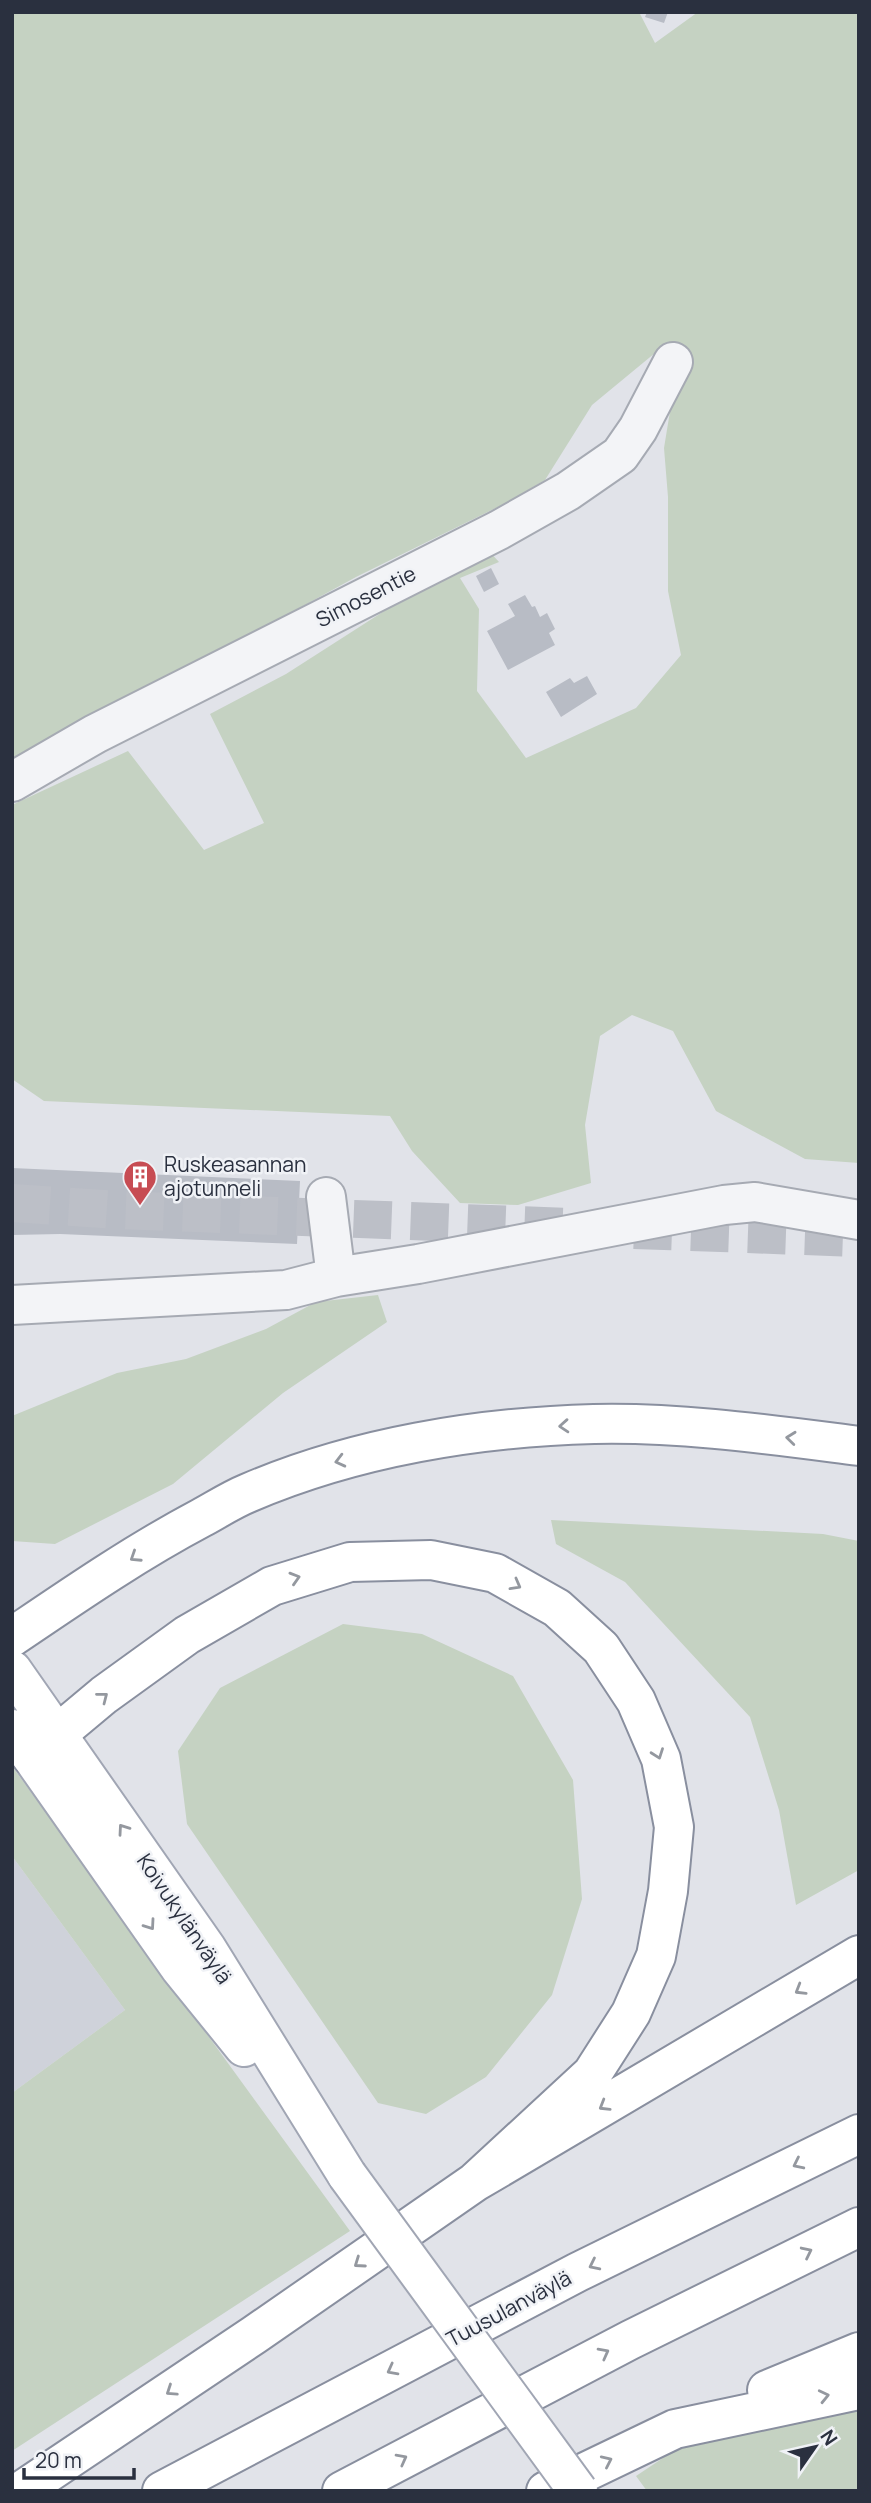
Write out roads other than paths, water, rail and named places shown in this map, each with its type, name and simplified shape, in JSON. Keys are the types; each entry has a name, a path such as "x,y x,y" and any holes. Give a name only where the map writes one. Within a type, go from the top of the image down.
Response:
{"main road":[{"path":"12,1637 162,1539 246,1494 318,1467 400,1446 502,1430 595,1424 687,1427 859,1446"},
{"path":"33,1740 104,1695 187,1635 272,1586 350,1562 431,1560 495,1573 557,1608 601,1648 636,1701 661,1759 674,1827 668,1891 656,1956 631,2014 592,2074 475,2182"},
{"name":"Koivukylänväylä","path":"12,1670 33,1740 180,1968 347,2175 578,2491"},
{"path":"20,2491 243,2343 475,2182 859,1955"},
{"name":"Tuusulanväylä","path":"162,2491 578,2272 859,2134"},
{"path":"342,2491 630,2340 859,2227"},
{"path":"546,2491 675,2429 859,2351"},
{"path":"675,2429 859,2389"}],"street":[{"name":"Simosentie","path":"12,782 95,734 499,530 568,491 620,455 638,429 673,362"},
{"path":"326,1197 335,1277"},
{"path":"12,1305 286,1290 335,1277 755,1202 859,1220"}],"tunnel":[{"path":"12,1203 117,1210 570,1227"},
{"path":"634,1230 859,1238"}],"place":[{"name":"Ruskeasannan ajotunneli","path":"140,1207"}]}
